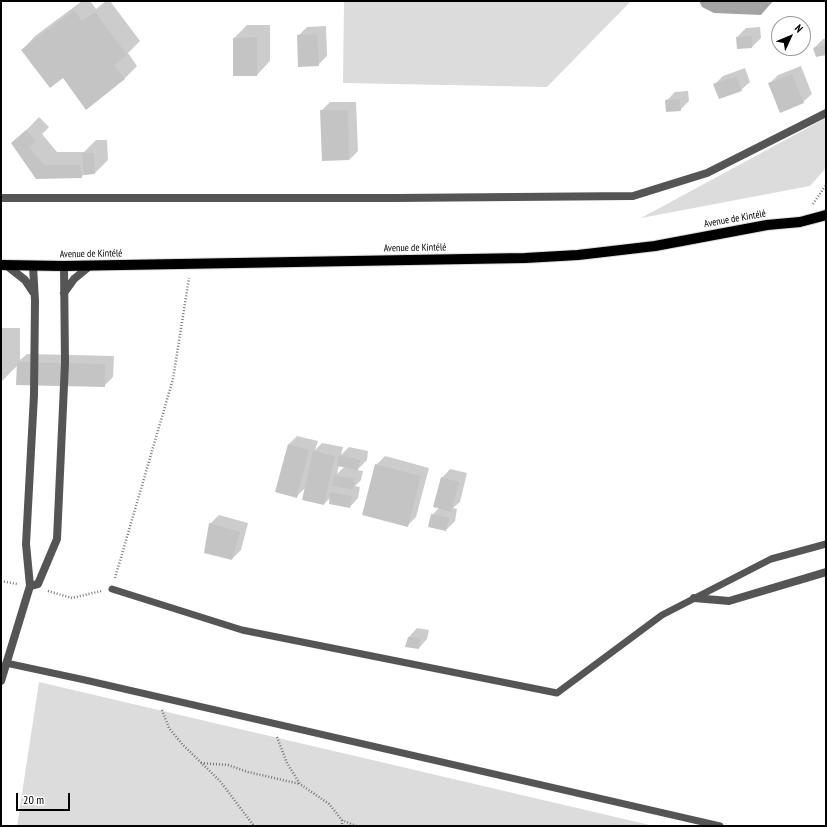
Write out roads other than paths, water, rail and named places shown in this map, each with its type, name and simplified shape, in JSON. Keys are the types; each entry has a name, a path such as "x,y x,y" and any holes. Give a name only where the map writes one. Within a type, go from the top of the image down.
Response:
{"main road":[{"name":"Avenue de Kintélé","path":"4,265 91,266 524,258 578,255 655,246 767,225 800,222 826,215"}],"street":[{"path":"1,198 395,198 633,196 707,173 826,113"},
{"path":"4,265 25,280 35,295"},
{"path":"1,681 30,586 26,544 34,395 35,295 33,266"},
{"path":"30,586 38,584 57,539 65,363 64,266"},
{"path":"64,293 74,278 91,266"},
{"path":"694,598 729,601 826,572"}],"lane":[{"path":"112,589 242,630 557,693 662,615 771,559 826,544"},
{"path":"6,663 156,696 272,724 720,826"}]}
